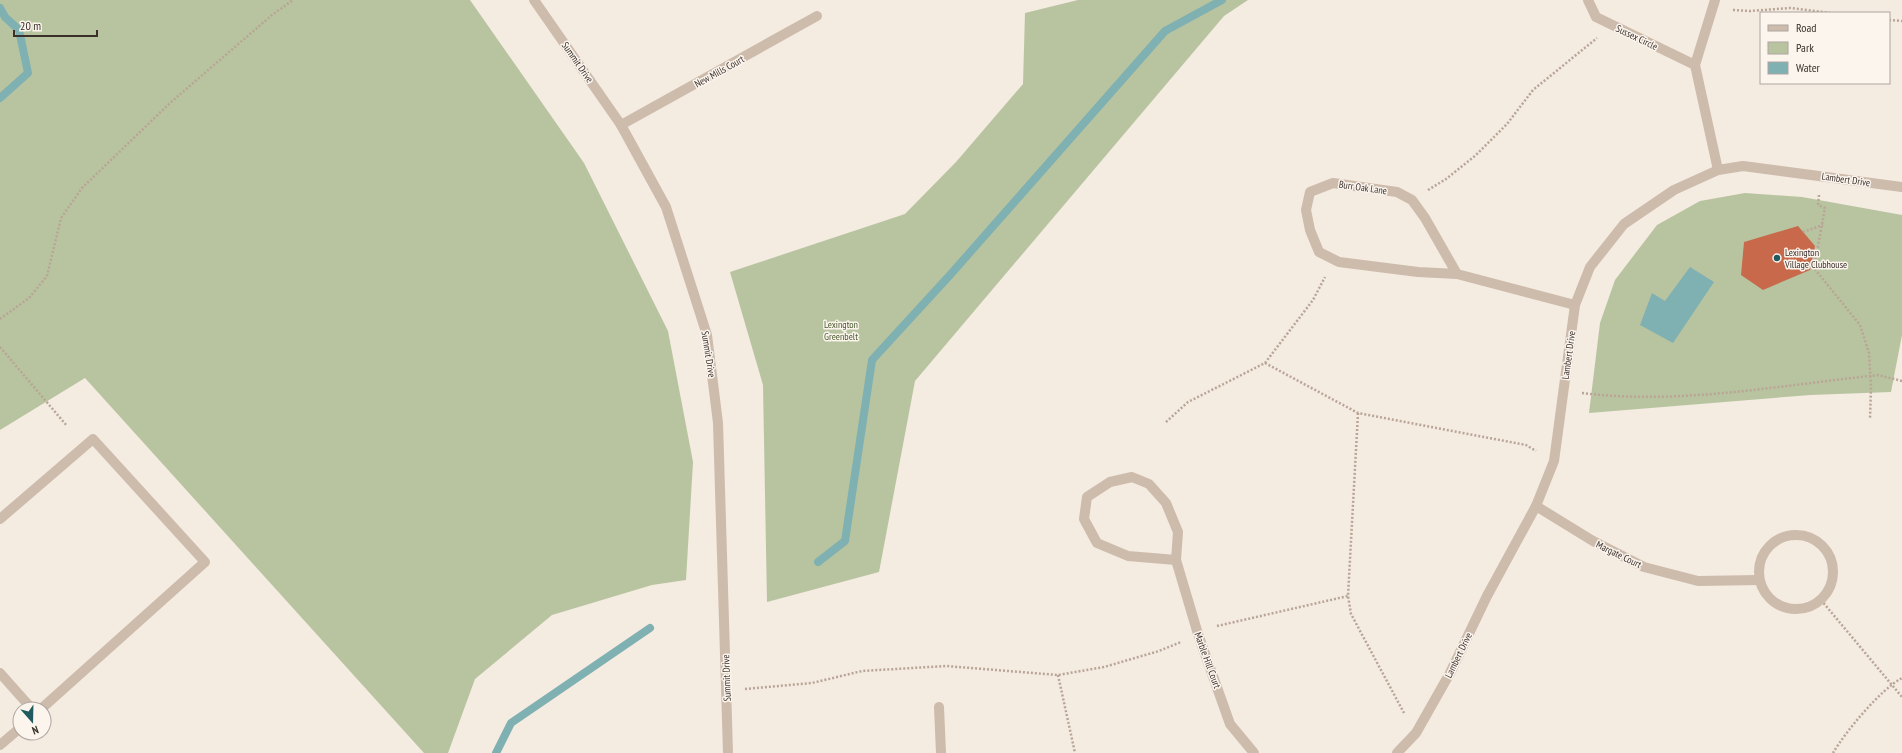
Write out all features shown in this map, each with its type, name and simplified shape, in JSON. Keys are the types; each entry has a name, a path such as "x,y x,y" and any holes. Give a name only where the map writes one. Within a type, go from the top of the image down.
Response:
{"street":[{"name":"Summit Drive","path":"534,0 621,125 666,207 707,335 718,423 728,753"},
{"name":"Sussex Circle","path":"1588,0 1596,17 1696,65"},
{"path":"1714,4 1702,40 1696,65 1718,170"},
{"name":"New Mills Court","path":"621,125 817,16"},
{"name":"Lambert Drive","path":"1397,753 1416,733 1450,673 1487,596 1536,506 1554,461 1575,305 1590,267 1624,224 1674,190 1718,170 1743,166 1902,187"},
{"name":"Burr Oak Lane","path":"1457,274 1425,218 1412,200 1397,192 1334,183 1310,192 1306,210 1310,230 1319,252 1338,262 1418,272 1457,274 1575,305"},
{"path":"0,519 93,439 205,562 50,701"},
{"name":"Marble Hill Court","path":"1176,560 1128,556 1097,543 1084,519 1087,497 1110,482 1132,477 1149,484 1166,503 1178,532 1176,560 1198,634 1230,724 1254,753"},
{"name":"Margate Court","path":"1536,506 1593,541 1644,567 1698,581 1759,580"},
{"path":"1790,535 1802,535 1813,539 1823,546 1830,556 1833,567 1833,579 1821,600 1812,606 1800,609 1789,609 1770,599 1763,590 1759,580 1758,567 1762,556 1769,546 1778,539 1790,535"},
{"path":"0,673 25,701"},
{"path":"938,707 941,753"},
{"path":"0,745 12,735"}],"path":[{"path":"0,319 29,298 47,276 61,218 82,188 170,103 272,15 293,0"},
{"path":"1714,4 1750,11 1790,8 1822,12"},
{"path":"1890,20 1902,22"},
{"path":"1412,200 1446,179 1476,154 1507,124 1534,90 1598,38 1607,22"},
{"path":"1822,176 1818,205 1825,208 1814,268 1860,325 1869,354 1870,419"},
{"path":"1802,232 1823,225"},
{"path":"1166,422 1188,402 1265,362 1313,300 1334,260"},
{"path":"0,346 67,426"},
{"path":"1265,362 1358,413 1526,445 1554,461"},
{"path":"1563,391 1604,396 1672,397 1763,390 1878,375 1902,381"},
{"path":"1358,413 1348,596 1351,614 1416,733"},
{"path":"726,690 812,682 862,671 946,666 1058,675 1104,667 1159,651 1217,626 1348,596"},
{"path":"1821,600 1862,647 1890,684 1902,697"},
{"path":"1058,675 1075,753"},
{"path":"1833,753 1841,740 1890,684 1902,678"}],"green space":[{"path":"0,0 470,0 584,163 668,331 693,462 686,580 652,585 552,615 475,679 448,753 424,753 85,378 0,430"},
{"name":"Lexington Greenbelt","path":"1078,0 1248,0 1224,16 915,381 879,572 767,602 763,385 730,272 905,214 956,162 1023,84 1025,13"},
{"path":"1745,193 1802,197 1902,215 1902,335 1891,392 1810,395 1589,413 1600,323 1615,280 1657,225 1700,201"}],"water":[{"path":"1690,267 1714,282 1673,343 1640,325 1652,293 1665,301"}],"building":[{"name":"Lexington Village Clubhouse","path":"1798,226 1815,246 1810,270 1763,290 1741,275 1744,242"}],"waterway":[{"path":"818,562 845,541 872,360 950,275 1165,31 1222,0"},
{"path":"0,8 5,17 19,30 28,73 0,98"},
{"path":"496,753 511,723 650,628"}],"place":[{"name":"Lexington Village Clubhouse","path":"1777,258"}]}
